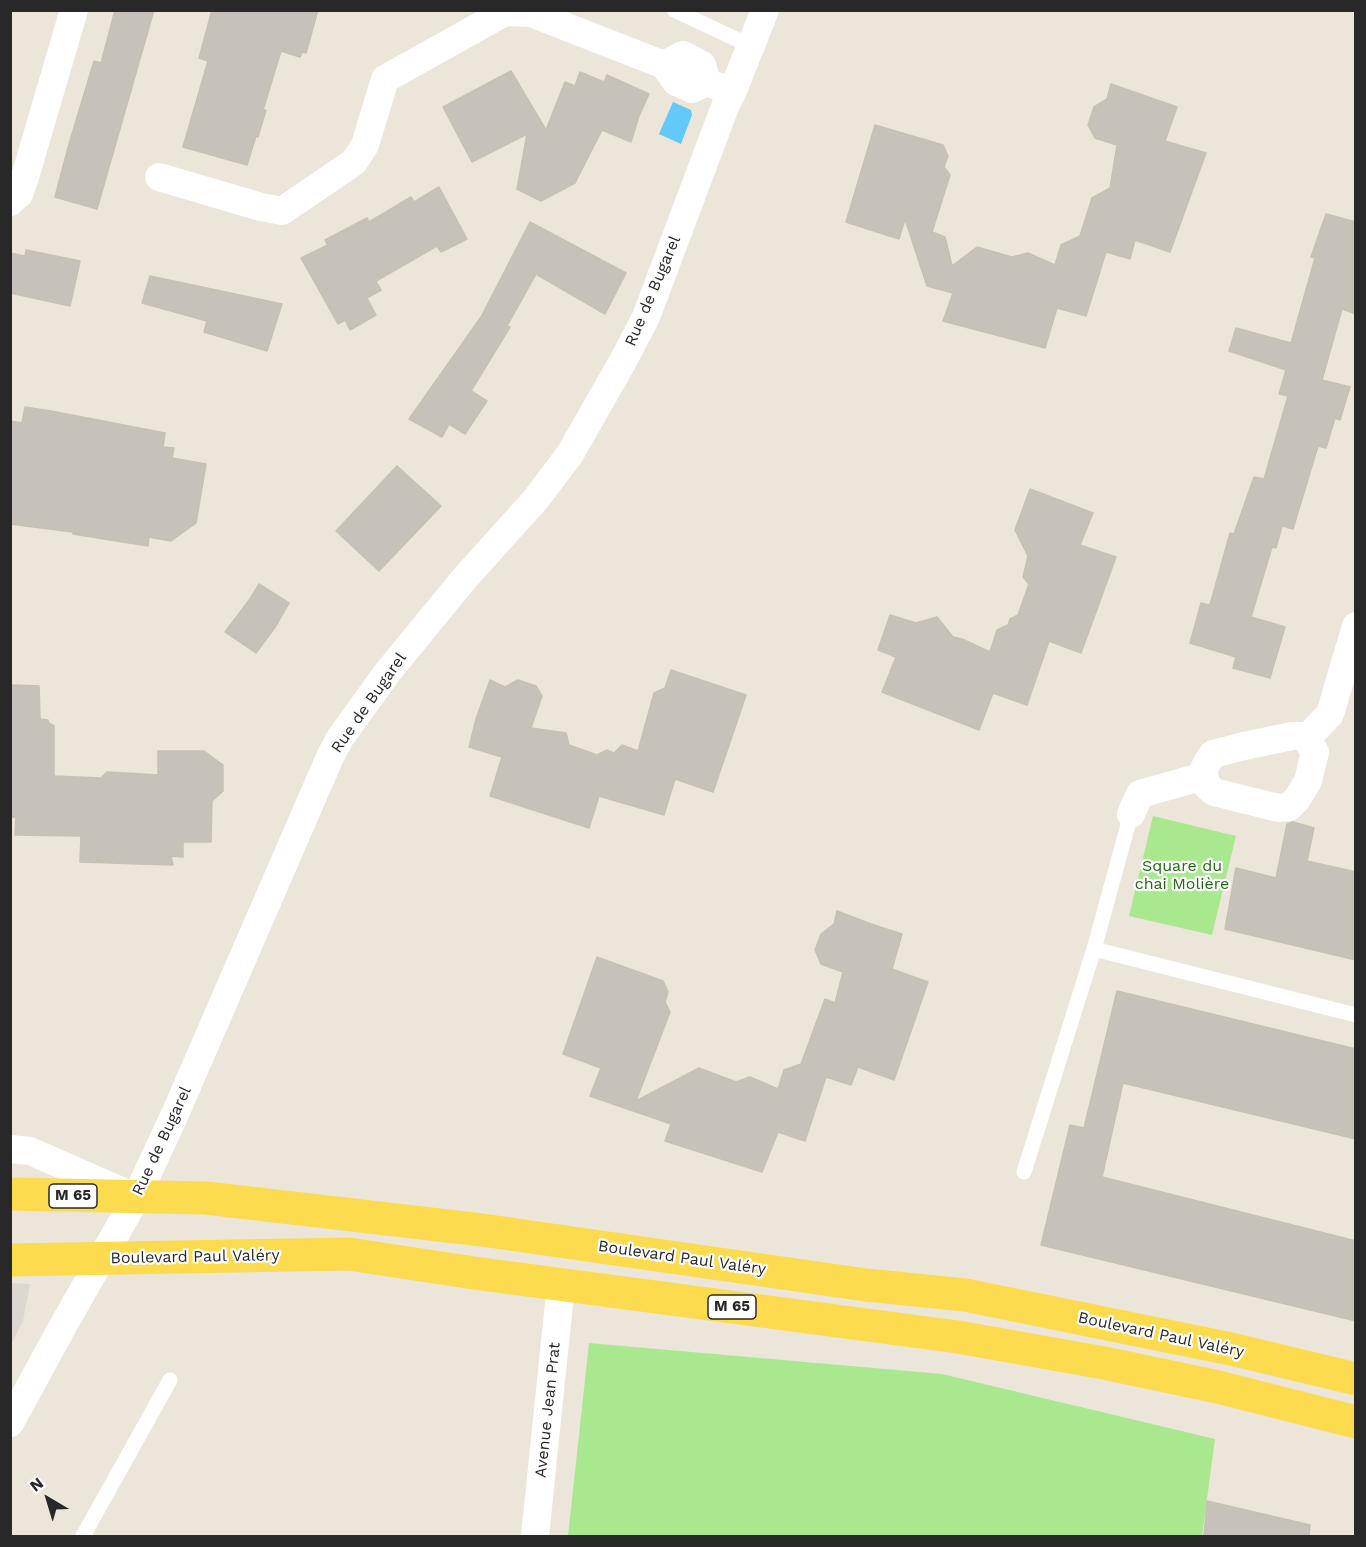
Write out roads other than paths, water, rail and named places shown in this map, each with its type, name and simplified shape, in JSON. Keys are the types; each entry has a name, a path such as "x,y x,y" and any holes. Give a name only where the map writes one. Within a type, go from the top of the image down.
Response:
{"main road":[{"name":"M 65","path":"10,1194 136,1198"},
{"name":"Boulevard Paul Valéry","path":"136,1198 206,1198 482,1230 866,1285 964,1295 1231,1349 1356,1379"},
{"name":"Boulevard Paul Valéry","path":"100,1259 349,1254 474,1273 958,1337 1104,1363 1218,1387 1356,1422"},
{"name":"M 65","path":"10,1260 100,1259"}],"street":[{"path":"10,202 19,194 25,177 74,10"},
{"name":"Rue de Bugarel","path":"10,1423 136,1198 340,738 394,665 464,579 536,499 570,454 646,318 726,104 719,87 751,46 765,10"},
{"path":"159,177 282,211 354,162 365,145 385,79 505,12 531,13 664,65 676,82 692,89 719,87"},
{"path":"1306,739 1330,714 1356,626"},
{"path":"1292,736 1306,739 1315,752 1308,781 1298,800 1289,807 1278,808 1214,792 1207,786 1204,769 1213,754 1235,747 1292,736"},
{"path":"1131,814 1140,794 1204,776"},
{"name":"Boulevard Paul Valéry","path":"10,1149 30,1151 136,1198"},
{"name":"Avenue Jean Prat","path":"535,1536 561,1284"}],"lane":[{"path":"674,10 751,46"},
{"path":"1024,1172 1094,949 1131,814"},
{"path":"1094,949 1356,1015"},
{"path":"83,1536 170,1380"}],"water":[{"path":"673,102 691,110 692,115 681,144 659,134"}],"park label":[{"name":"Square du chai Molière","path":"1182,875"}]}
